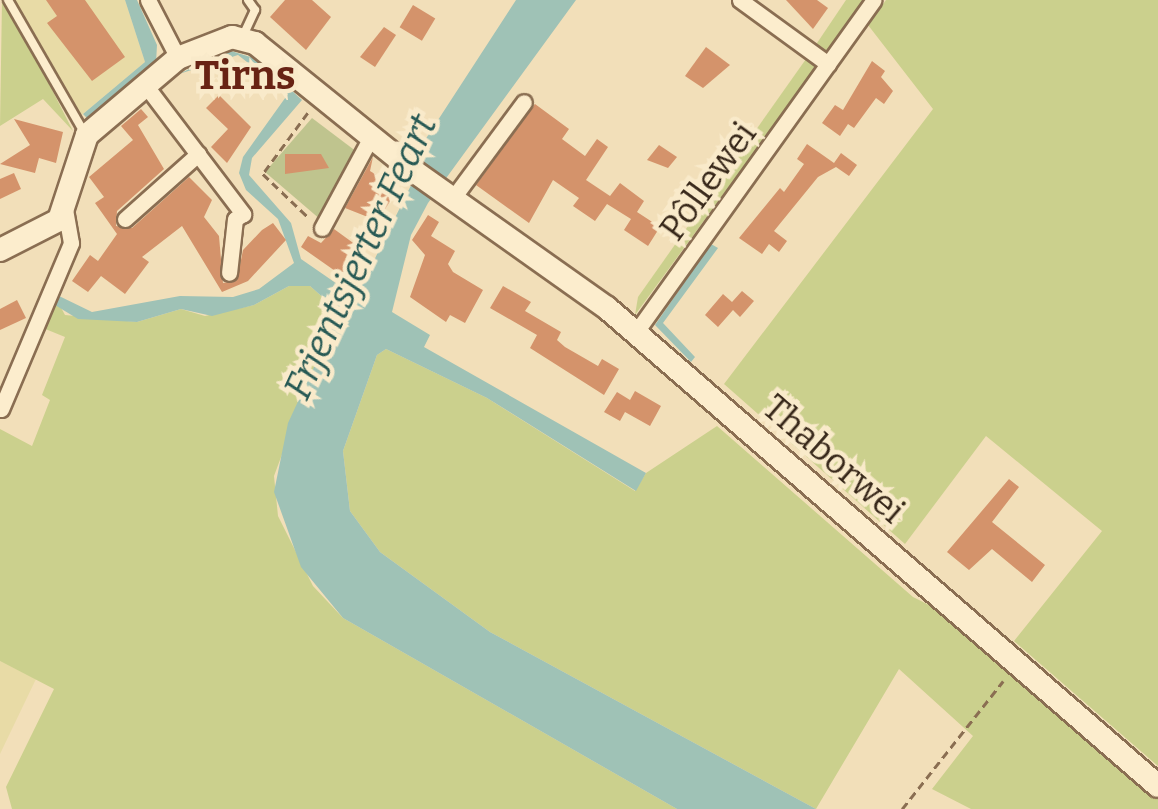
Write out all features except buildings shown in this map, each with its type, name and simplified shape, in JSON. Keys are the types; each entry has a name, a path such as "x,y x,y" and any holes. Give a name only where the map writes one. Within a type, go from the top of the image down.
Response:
{"street":[{"path":"148,0 178,58"},
{"path":"740,0 828,64"},
{"name":"Pôllewei","path":"636,332 874,0"},
{"path":"1,409 71,243 66,210 87,135 178,58 242,38"},
{"name":"Thaborwei","path":"242,38 270,52 415,172 636,332 1158,786"},
{"path":"146,86 243,214 235,219 228,273"},
{"path":"446,194 524,102"},
{"path":"323,226 371,137"},
{"path":"125,219 198,154"},
{"path":"0,250 46,230 66,210"}],"lane":[{"path":"8,0 87,135"},
{"path":"242,38 255,10 248,0"}],"path":[{"path":"323,120 310,111 262,174 298,210 323,226"},
{"path":"902,809 1016,664"}],"shaded area":[{"path":"2,0 125,0 145,62 78,118"},
{"path":"0,661 36,679 0,754"}],"green space":[{"path":"2,0 17,21 73,131 43,99 0,126"},
{"path":"846,0 866,0 825,58 813,49"},
{"path":"886,0 1158,0 1158,766 1014,641 1102,531 986,436 905,544 724,384 933,109 868,25"},
{"path":"806,59 817,66 635,315 638,297"},
{"path":"312,118 357,152 321,220 265,172"},
{"path":"289,286 310,286 336,309 274,476 278,516 313,586 343,618 677,809 12,809 6,787 54,689 0,661 0,429 32,446 50,400 42,395 65,337 38,326 53,293 65,315 137,322 181,309 205,316 254,305"},
{"path":"386,349 487,398 635,491 646,473 717,426 913,597 953,617 1158,791 1158,809 971,809 932,789 973,736 899,669 816,809 490,632 380,552 350,511 343,451 377,355"}],"water":[{"path":"125,0 137,0 157,45 156,63 89,120 83,114 145,62"},
{"path":"516,0 576,0 428,203 411,235 392,312 430,335 424,347 646,473 636,491 487,398 386,349 377,355 343,451 350,511 380,552 490,632 816,809 677,809 343,618 301,567 274,492 288,423 334,324 336,309 310,286 289,286 254,305 212,316 181,309 137,322 78,319 55,305 57,295 92,312 180,296 233,297 259,289 294,263 278,219 246,190 239,173 243,157 288,94 238,55 179,74 228,50 257,59 302,100 252,158 249,175 291,223 301,259 356,297 420,167 425,140"},
{"path":"711,244 718,248 663,323 695,357 691,362 655,325"}],"district":[{"name":"Tirns","path":"245,76"}],"water label":[{"name":"Frjentsjerter Feart","path":"361,257"}]}
